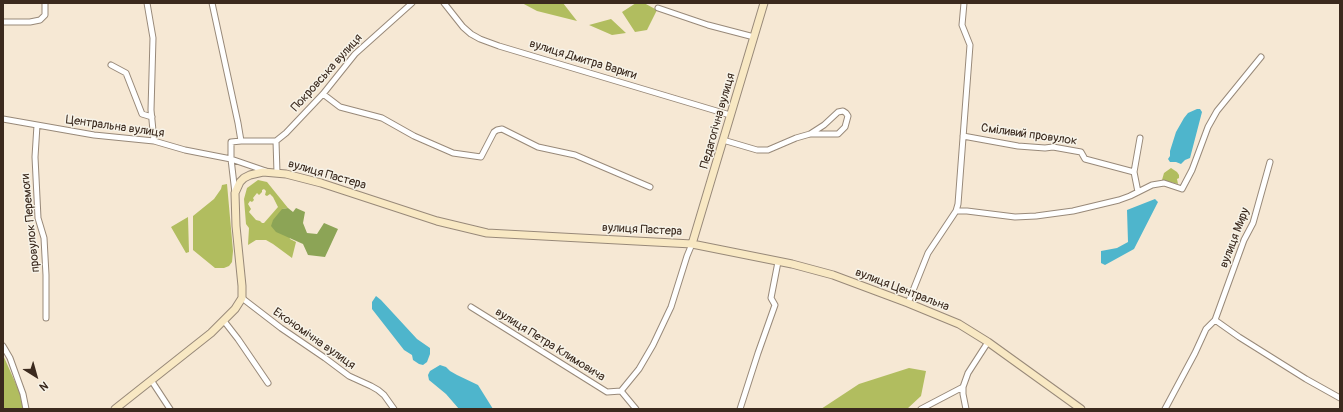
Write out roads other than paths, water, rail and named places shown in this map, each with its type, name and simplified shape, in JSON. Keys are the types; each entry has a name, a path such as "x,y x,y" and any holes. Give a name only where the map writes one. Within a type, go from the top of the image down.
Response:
{"street":[{"path":"3,22 30,22 40,20 45,15 45,3"},
{"path":"147,3 152,38 152,117 154,141"},
{"path":"212,3 238,123 240,141"},
{"name":"Покровська вулиця","path":"276,141 286,133 323,94 355,54 412,3"},
{"name":"вулиця Дмитра Вариги","path":"444,3 463,27 480,39 730,115"},
{"name":"Педагогічна вулиця","path":"692,244 764,3"},
{"name":"Сміливий провулок","path":"908,303 928,253 956,211 970,46 962,25 964,3"},
{"path":"658,8 754,37"},
{"path":"956,211 1015,217 1036,216 1081,209 1119,200 1152,185 1164,183 1182,189 1192,170 1208,127 1217,110 1261,57"},
{"path":"111,65 126,73 142,114 152,117"},
{"path":"323,94 340,107 382,118 414,136 453,152 481,157 494,132 502,129 538,147 575,155 650,187"},
{"path":"723,140 762,150 768,150 796,138 810,134 838,134 845,127 848,116 843,111 838,112 824,125 810,134"},
{"name":"Центральна вулиця","path":"3,119 94,135 154,141 185,150 231,159 273,172"},
{"name":"провулок Перемоги","path":"37,125 35,157 38,218 44,238 46,318"},
{"name":"Сміливий провулок","path":"963,136 1018,146 1045,148 1053,146 1081,152 1085,159 1134,172"},
{"path":"1138,192 1134,172 1140,138"},
{"path":"115,409 211,333 224,321 242,298 231,142 276,141 273,172"},
{"name":"вулиця Миру","path":"1165,409 1206,329 1215,320 1244,240 1253,223 1270,162"},
{"name":"вулиця Пастера","path":"235,193 240,182 250,174 257,172 273,172 321,183 437,221 487,233 692,244"},
{"path":"636,409 621,392 639,369 653,345 671,306 692,244"},
{"name":"вулиця Центральна","path":"692,244 833,275 959,324 988,342 1081,409"},
{"path":"740,409 775,305 771,298 778,262"},
{"name":"Економічна вулиця","path":"242,298 281,328 320,354 349,376 378,390 384,395 394,409"},
{"name":"вулиця Петра Климовича","path":"471,307 607,392 621,392"},
{"path":"1215,320 1279,363 1340,398"},
{"path":"224,321 268,383"},
{"path":"966,409 963,387 968,373 988,342"},
{"path":"3,346 23,394 26,409"},
{"path":"151,380 170,409"},
{"path":"921,409 963,387"}],"water":[{"path":"1200,109 1202,112 1190,158 1181,164 1170,162 1168,159 1176,132 1188,113"},
{"path":"1155,199 1158,202 1134,249 1105,265 1101,263 1101,251 1117,248 1128,242 1127,210"},
{"path":"376,296 417,339 430,348 430,354 427,362 423,365 413,360 412,355 404,350 372,309 372,302"},
{"path":"440,365 478,385 493,409 459,409 446,394 429,380 428,375 430,371"}]}
